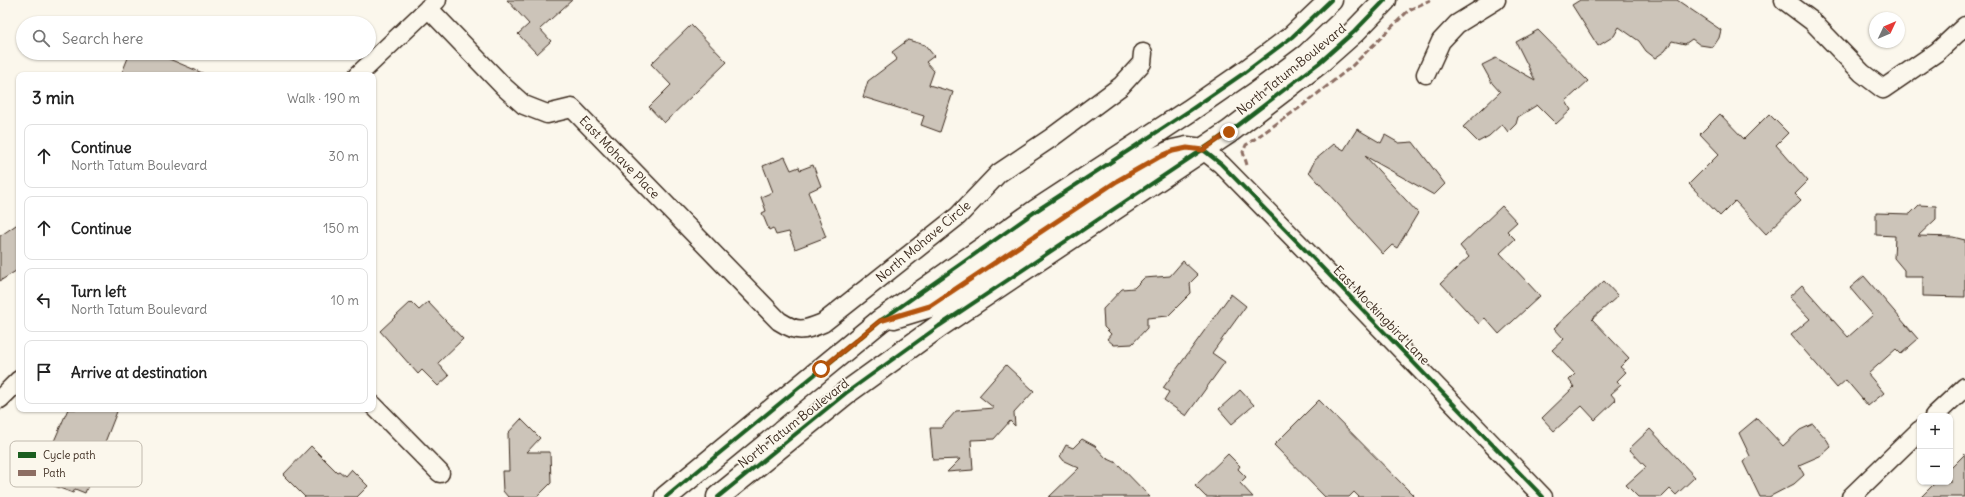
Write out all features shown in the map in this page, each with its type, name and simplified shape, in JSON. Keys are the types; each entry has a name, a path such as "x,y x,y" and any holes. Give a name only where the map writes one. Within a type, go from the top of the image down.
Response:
{"main road":[{"name":"North Tatum Boulevard","path":"666,497 880,321 1036,211 1189,111 1244,73 1292,37 1332,0"},
{"name":"North Tatum Boulevard","path":"718,497 846,393 938,326 1203,150 1319,63 1354,32 1385,0"},
{"path":"880,321 930,306 1117,181 1159,157 1173,151 1187,148 1203,150"}],"street":[{"path":"1426,74 1441,41 1458,24 1496,0"},
{"path":"1784,0 1812,21 1862,73 1883,89 1937,52 1965,26"},
{"path":"376,58 433,4"},
{"name":"East Mohave Place","path":"433,4 504,87 524,105 547,114 572,108 780,321 791,328 804,330"},
{"name":"North Mohave Circle","path":"804,330 823,323 948,225 999,173 1051,138 1121,86 1142,64 1143,53"},
{"path":"361,72 374,60"},
{"name":"East Mockingbird Lane","path":"1203,150 1222,164 1543,497"},
{"path":"0,399 16,383"},
{"path":"1937,413 1965,388"},
{"path":"376,408 440,473"},
{"path":"1851,497 1917,433"}],"building":[{"path":"507,0 572,0 540,29 551,41 537,54 518,34 529,24"},
{"path":"1580,0 1677,0 1721,30 1719,38 1713,47 1700,45 1692,39 1685,44 1672,41 1665,51 1655,58 1646,51 1639,41 1619,27 1614,36 1598,46 1572,5"},
{"path":"691,25 727,62 664,123 649,107 671,85 651,64"},
{"path":"1538,30 1588,81 1566,101 1571,110 1556,124 1537,105 1518,117 1516,124 1508,132 1502,124 1489,136 1478,142 1463,127 1500,92 1492,83 1482,65 1496,58 1535,80 1516,42"},
{"path":"908,40 925,45 934,56 926,62 934,71 929,85 953,92 940,132 921,125 924,116 863,97 868,81 897,59 892,52"},
{"path":"127,60 172,60 200,72 122,72"},
{"path":"1720,114 1744,139 1769,114 1788,133 1776,145 1808,181 1795,194 1801,200 1766,234 1735,201 1720,216 1689,184 1719,154 1700,134"},
{"path":"1357,129 1381,143 1385,135 1399,143 1413,142 1445,184 1434,195 1365,156 1418,213 1397,248 1392,245 1383,254 1309,172 1315,160 1334,144 1344,150"},
{"path":"785,157 791,170 799,167 800,170 813,165 821,186 808,192 826,237 795,249 789,232 776,235 773,228 769,230 762,213 766,211 761,197 773,192 763,166"},
{"path":"1919,205 1936,206 1936,219 1918,236 1953,237 1965,240 1965,297 1923,296 1923,277 1904,277 1904,270 1894,258 1895,236 1876,235 1876,213 1910,214"},
{"path":"1502,206 1517,222 1507,231 1515,239 1500,253 1540,296 1499,334 1485,318 1479,324 1441,283 1469,257 1460,246"},
{"path":"16,225 16,271 0,281 0,236"},
{"path":"1183,261 1198,275 1190,283 1191,293 1168,316 1147,318 1147,328 1132,344 1114,345 1107,339 1111,334 1104,327 1103,309 1122,289 1134,288 1144,278 1170,276"},
{"path":"1864,276 1918,339 1901,354 1896,349 1868,374 1884,393 1868,406 1846,380 1837,388 1791,335 1810,319 1789,297 1802,285 1848,337 1873,315 1850,288"},
{"path":"1604,281 1618,296 1592,319 1629,358 1620,367 1626,372 1617,381 1621,385 1611,394 1616,400 1595,420 1582,406 1554,431 1542,418 1574,387 1569,380 1575,374 1552,350 1564,339 1554,328"},
{"path":"1231,294 1246,306 1212,353 1225,362 1186,416 1164,400 1169,392 1163,388"},
{"path":"411,302 419,310 428,302 463,339 438,363 449,376 438,386 422,370 418,374 380,331"},
{"path":"1006,365 1034,391 1014,413 1015,426 1010,421 994,439 971,440 973,470 947,472 960,459 933,460 930,428 941,428 956,411 994,408 979,396"},
{"path":"1240,390 1254,405 1232,424 1219,409"},
{"path":"1319,400 1415,497 1359,497 1354,492 1349,497 1325,497 1274,445"},
{"path":"67,412 117,412 105,441 54,441"},
{"path":"1757,418 1783,446 1800,430 1813,424 1831,447 1822,455 1799,465 1804,475 1794,484 1769,497 1760,497 1743,462 1750,456 1739,433"},
{"path":"521,419 540,438 527,452 550,452 551,483 537,497 508,497 503,491 502,471 509,471 508,433"},
{"path":"1650,429 1695,477 1676,495 1670,489 1662,497 1638,497 1626,485 1646,467 1629,449"},
{"path":"1082,439 1095,446 1106,458 1117,463 1150,497 1049,497 1079,468 1064,461 1060,456 1066,445 1073,448"},
{"path":"311,446 337,472 339,471 345,476 351,469 368,486 357,497 305,497 283,475"},
{"path":"1228,454 1240,466 1238,469 1246,477 1240,483 1253,497 1206,497 1195,486"},
{"path":"1965,454 1965,497 1921,497 1933,485 1953,485 1953,466"},
{"path":"57,487 87,487 85,493 75,489 73,493"}],"marked path":[{"path":"1247,165 1243,152 1246,145 1302,106 1351,67 1409,10 1430,0"}],"cycle path":[{"path":"666,497 880,321 1036,211 1189,111 1244,73 1292,37 1331,0"},
{"path":"718,497 846,393 939,326 1229,132 1319,63 1354,32 1385,0"},
{"path":"1203,150 1221,164 1543,497"}],"route":[{"path":"821,369 852,342 880,321 930,306 1117,181 1159,157 1173,151 1187,148 1203,150 1229,132"}]}
